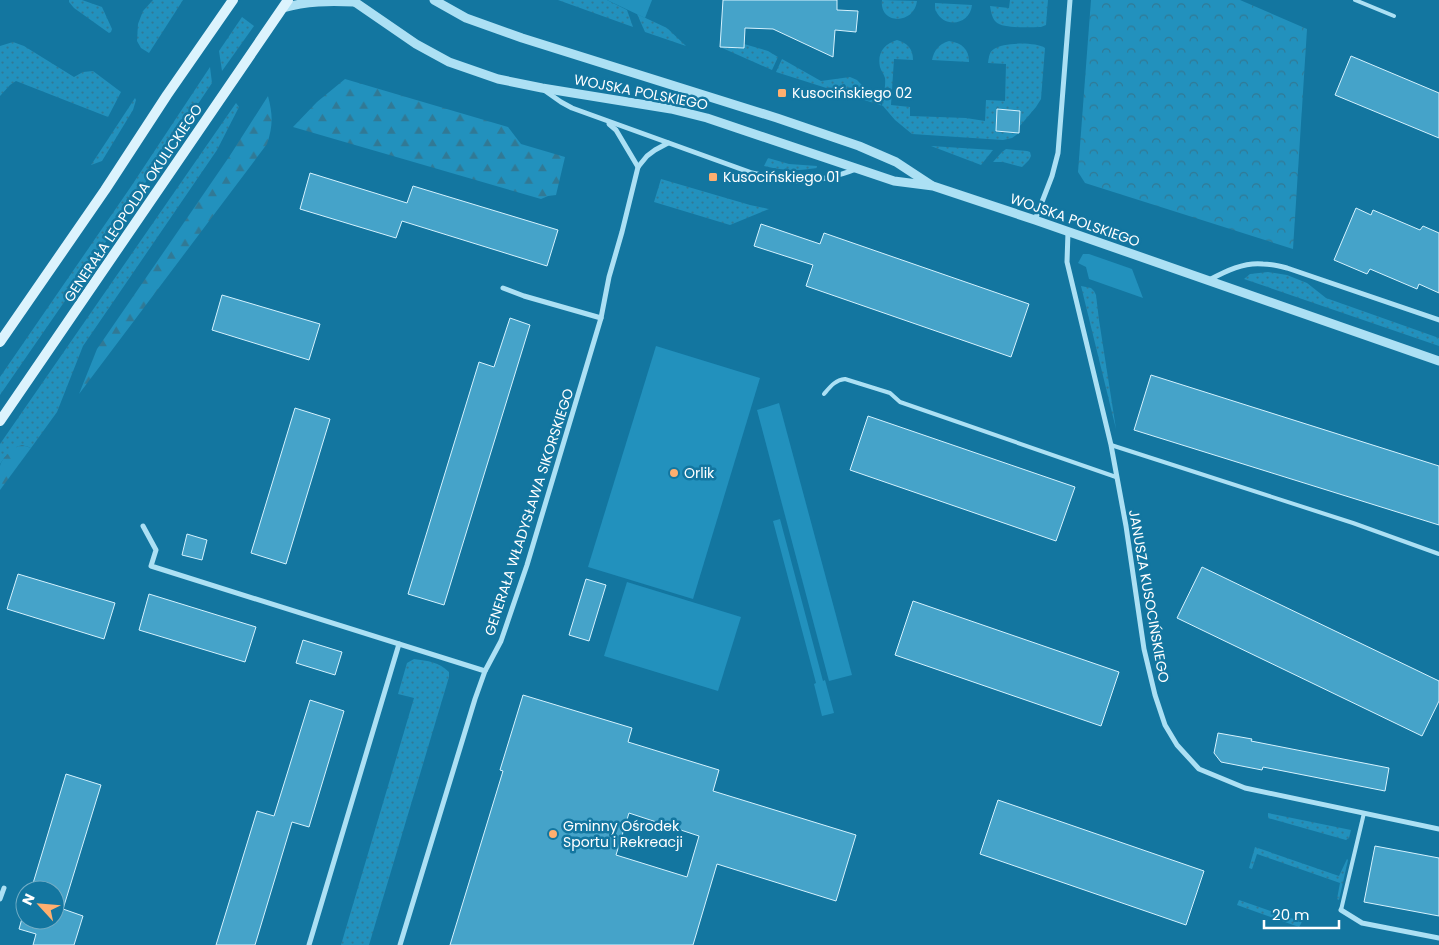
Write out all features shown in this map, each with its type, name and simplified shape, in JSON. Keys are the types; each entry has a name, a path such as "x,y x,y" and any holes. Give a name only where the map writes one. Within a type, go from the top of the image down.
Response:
{"main road":[{"path":"0,342 233,0"},
{"name":"GENERAŁA LEOPOLDA OKULICKIEGO","path":"0,421 286,4"}],"street":[{"name":"WOJSKA POLSKIEGO","path":"434,0 466,18 522,38 777,118 858,146 896,162 933,186"},
{"path":"1035,220 1052,176 1058,153 1070,0"},
{"name":"WOJSKA POLSKIEGO","path":"286,4 353,1 416,44 449,62 498,79 542,88 671,108 708,118 894,181 933,186 1439,361"},
{"path":"542,88 572,108 752,173 796,182 846,173 858,168"},
{"path":"607,122 616,130 638,167 646,156 668,143"},
{"name":"GENERAŁA WŁADYSŁAWA SIKORSKIEGO","path":"400,945 475,699 485,671 501,642 527,565 601,318 609,276 638,167"},
{"name":"JANUSZA KUSOCIŃSKIEGO","path":"1068,232 1066,251 1068,272 1111,445 1126,526 1144,649 1155,695 1165,725 1178,745 1199,769 1245,788 1439,829"},
{"path":"1209,280 1228,270 1244,266 1262,264 1279,266 1308,274 1439,320"},
{"path":"503,288 524,296 601,318"},
{"path":"143,526 156,550 151,566 485,671"},
{"path":"308,945 399,644"},
{"path":"0,899 4,888"},
{"path":"1341,910 1362,923 1439,938"}],"lane":[{"path":"1355,0 1394,16"},
{"path":"824,394 834,383 845,379 890,393 900,402 1116,477"},
{"path":"1111,445 1343,520 1439,554"},
{"path":"1341,910 1364,813"}],"green space":[{"path":"69,0 82,0 102,7 112,29 111,32 109,33 74,8"},
{"path":"153,0 183,0 149,53 141,48 137,41 138,24 143,11"},
{"path":"558,0 607,0 627,10 633,27"},
{"path":"607,0 652,0 645,18"},
{"path":"882,0 917,1 915,9 910,14 904,18 897,19 891,18 886,14"},
{"path":"1010,0 1048,0 1046,25 1041,27 1017,27 1004,26 996,22 990,6 1009,8"},
{"path":"1091,0 1240,0 1307,29 1293,249 1085,183 1078,172"},
{"path":"935,3 972,5 967,17 956,22 950,22 940,17 936,11"},
{"path":"637,14 667,28 686,46 645,32"},
{"path":"242,17 254,26 222,71 219,51"},
{"path":"897,40 909,47 913,60 894,59 891,105 910,107 910,116 966,118 985,121 986,100 1005,101 1006,64 988,63 991,52 998,47 1012,44 1027,44 1045,48 1041,99 1036,107 1019,127 1020,111 997,110 996,132 1019,133 1012,138 1003,140 912,134 882,106 885,77 880,67 880,57 888,44"},
{"path":"949,41 964,47 968,54 969,62 932,60 938,48"},
{"path":"13,42 24,46 74,77 83,72 93,71 121,92 108,117 16,81 0,96 0,46"},
{"path":"744,44 768,51 778,57 772,70 720,47 743,48"},
{"path":"782,59 821,81 850,77 857,80 882,106 776,72"},
{"path":"210,67 212,83 0,395 0,377 130,188"},
{"path":"345,79 508,127 521,144 565,157 556,195 541,199 293,127 317,102"},
{"path":"268,96 272,120 267,144 79,394 97,349 229,157"},
{"path":"135,98 133,110 102,161 91,165"},
{"path":"236,103 239,107 217,150 83,346 57,412 31,448 22,445 5,457 0,464 0,444"},
{"path":"931,146 993,150 981,165"},
{"path":"1006,149 1027,151 1030,152 1031,156 1022,167 1003,162 993,162"},
{"path":"768,158 789,164 817,166 817,168 790,170 764,166"},
{"path":"661,179 769,209 730,225 654,202"},
{"path":"1083,254 1089,254 1132,269 1143,298 1089,279 1086,267 1078,263"},
{"path":"1268,272 1287,275 1307,283 1326,298 1439,338 1439,346 1244,279 1250,274"},
{"path":"1081,286 1091,288 1096,295 1116,429"},
{"name":"Orlik","path":"656,346 760,378 693,599 588,567"},
{"path":"779,403 852,675 829,681 757,410"},
{"path":"22,445 31,448 0,490 1,463 9,453"},
{"path":"780,519 823,681 825,680 834,713 822,716 814,684 816,683 773,521"},
{"path":"627,582 741,617 718,691 604,656"},
{"path":"414,659 429,661 441,666 449,672 449,677 369,945 341,945 414,698 398,694 407,663"},
{"path":"1268,813 1351,830 1349,838 1346,840 1268,818"},
{"path":"1255,847 1339,876 1347,859 1339,900 1337,899 1340,883 1257,854 1252,869 1249,868"},
{"path":"1239,900 1302,922 1299,927 1237,905"}],"building":[{"path":"723,0 837,0 837,10 858,11 856,32 835,30 833,57 773,29 745,28 744,48 720,47"},
{"path":"1351,56 1439,93 1439,138 1335,95"},
{"path":"997,109 1020,111 1019,133 996,131"},
{"path":"310,173 407,203 413,186 558,230 547,266 402,221 396,238 300,209"},
{"path":"1356,208 1371,215 1373,210 1420,230 1423,226 1439,233 1439,293 1419,284 1417,289 1370,269 1367,274 1334,260"},
{"path":"761,224 820,244 824,233 1029,304 1011,357 806,286 813,265 754,246"},
{"path":"222,295 320,324 309,360 212,330"},
{"path":"510,318 530,325 444,605 408,594 479,362 494,367"},
{"path":"1151,375 1439,466 1439,525 1134,430"},
{"path":"295,408 330,419 286,564 251,553"},
{"path":"868,416 1075,487 1056,541 850,470"},
{"path":"187,534 207,540 202,560 182,555"},
{"path":"1202,567 1439,681 1439,701 1422,736 1177,618"},
{"path":"18,574 115,603 104,639 7,609"},
{"path":"586,579 606,585 589,641 569,635"},
{"path":"149,594 256,627 245,662 139,630"},
{"path":"913,601 1119,672 1101,726 895,655"},
{"path":"303,640 342,652 335,675 296,663"},
{"name":"Gminny Ośrodek Sportu i Rekreacji","path":"523,695 632,728 628,742 719,770 713,791 856,835 836,901 717,864 693,945 450,945 503,771 500,770","holes":["629,813 699,836 687,877 616,855"]},
{"path":"310,700 344,711 309,827 292,822 255,945 216,945 257,811 274,816"},
{"path":"1218,733 1389,768 1385,791 1263,767 1262,770 1221,762 1214,753"},
{"path":"66,774 101,785 65,902 65,880 34,880"},
{"path":"998,800 1204,871 1186,925 980,854"},
{"path":"1375,846 1439,858 1439,916 1364,902"},
{"path":"65,910 83,916 74,945 33,945 36,934 22,930 65,930"}],"place":[{"name":"Kusocińskiego 02","path":"782,93"},
{"name":"Kusocińskiego 01","path":"713,177"},
{"name":"Orlik","path":"674,473"},
{"name":"Gminny Ośrodek Sportu i Rekreacji","path":"553,834"}]}
